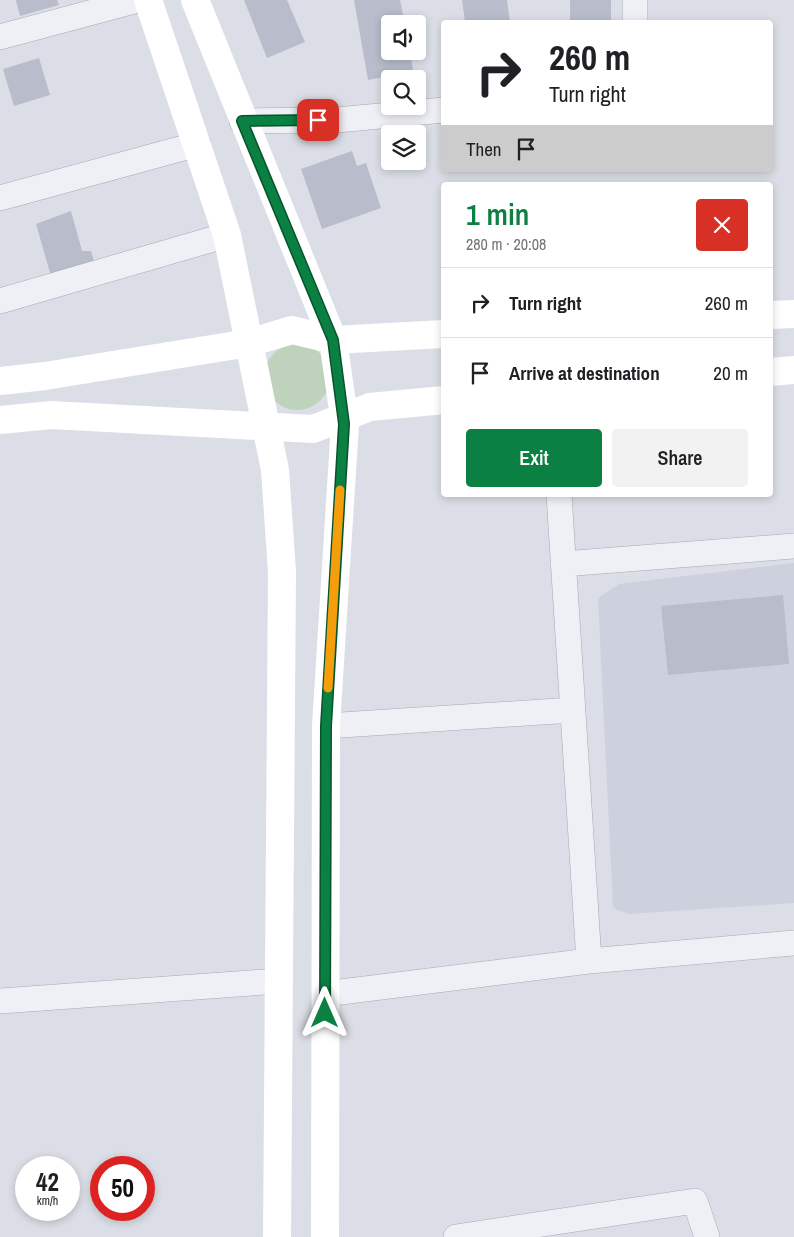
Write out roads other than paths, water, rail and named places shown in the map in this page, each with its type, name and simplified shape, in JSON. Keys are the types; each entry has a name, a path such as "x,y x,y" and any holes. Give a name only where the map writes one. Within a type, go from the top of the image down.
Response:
{"main road":[{"path":"148,0 198,144 227,235 275,470 282,572 277,1237"},
{"path":"195,0 242,121 333,340 344,418 326,726 325,1237"},
{"path":"773,315 794,314"},
{"path":"0,380 45,376 249,343 292,330 333,340 441,334"},
{"path":"773,372 794,370"},
{"path":"0,420 51,416 313,429 370,407 441,400"}],"street":[{"path":"0,37 138,0"},
{"path":"634,20 635,0"},
{"path":"242,121 337,120 441,110"},
{"path":"0,198 198,144"},
{"path":"0,301 227,235"},
{"path":"559,497 589,961"},
{"path":"563,564 794,546"},
{"path":"326,726 572,710"},
{"path":"325,994 589,961 794,943"},
{"path":"0,1001 279,981"},
{"path":"456,1237 695,1201 707,1237"}]}
